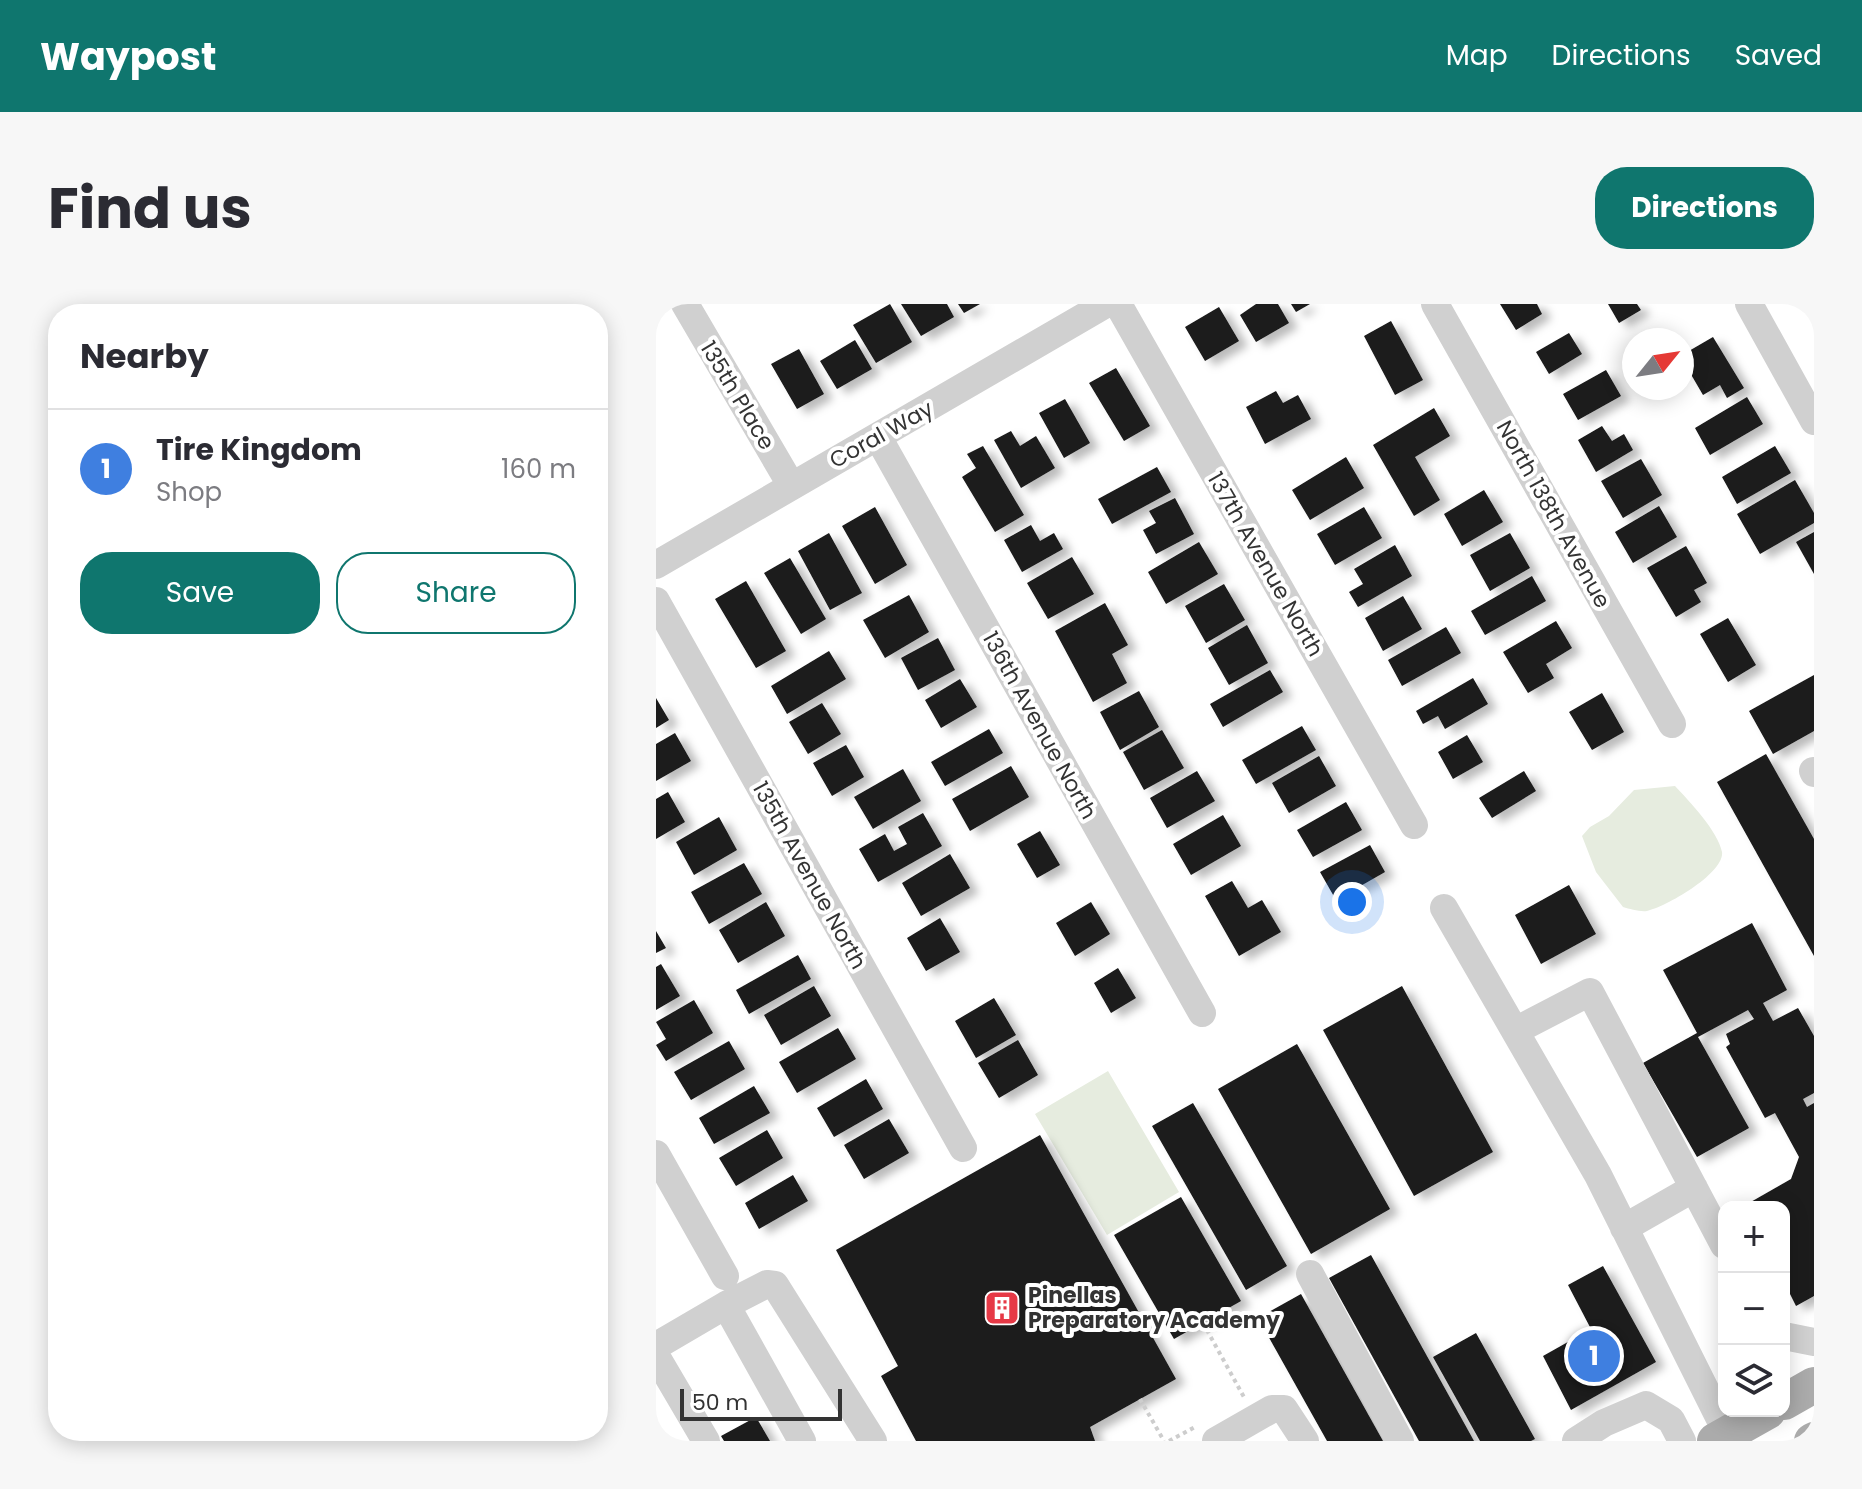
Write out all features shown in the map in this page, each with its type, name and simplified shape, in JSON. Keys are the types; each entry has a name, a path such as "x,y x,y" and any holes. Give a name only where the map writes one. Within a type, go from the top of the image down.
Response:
{"main road":[{"path":"1790,1399 1814,1385"},
{"path":"1725,1439 1759,1417"}],"street":[{"name":"135th Place","path":"685,304 791,485"},
{"name":"Coral Way","path":"656,565 1106,304"},
{"name":"137th Avenue North","path":"1118,304 1414,825"},
{"name":"North 138th Avenue","path":"1435,304 1672,724"},
{"path":"1749,304 1814,421"},
{"name":"136th Avenue North","path":"878,437 1202,1013"},
{"name":"135th Avenue North","path":"656,601 963,1148"},
{"path":"1444,908 1624,1228 1725,1439"},
{"path":"1515,1031 1590,992 1718,1234"},
{"path":"656,1154 725,1276"},
{"path":"1624,1228 1694,1188"},
{"path":"1310,1274 1400,1441"},
{"path":"656,1346 726,1305 767,1284 775,1285 873,1441"},
{"path":"726,1305 802,1441"},
{"path":"1790,1337 1814,1342"},
{"path":"656,1356 706,1441"},
{"path":"1576,1441 1604,1423 1646,1405 1671,1420 1682,1441"},
{"path":"1212,1430 1272,1409 1284,1409 1305,1441"}],"path":[{"path":"1203,1323 1246,1398 1233,1405"},
{"path":"1140,1399 1167,1441 1212,1430"}],"shaded area":[{"path":"1675,786 1715,835 1722,852 1720,860 1705,879 1667,903 1647,911 1623,907 1596,872 1582,836 1590,827 1609,816 1634,790"},
{"path":"1108,1071 1179,1192 1107,1235 1035,1114"}],"building":[{"path":"890,304 912,342 876,363 853,325"},
{"path":"901,304 947,304 954,317 921,336"},
{"path":"958,304 980,304 964,313"},
{"path":"1256,304 1278,304 1289,323 1256,342 1240,315"},
{"path":"1291,304 1310,304 1296,312"},
{"path":"1500,304 1537,304 1542,314 1516,330"},
{"path":"1608,304 1637,304 1641,310 1619,323"},
{"path":"1219,307 1239,341 1205,361 1185,327"},
{"path":"1391,321 1423,380 1395,395 1364,336"},
{"path":"1569,333 1582,354 1549,374 1536,352"},
{"path":"1713,337 1744,388 1727,398 1720,385 1703,395 1694,380 1694,348"},
{"path":"855,340 872,369 837,389 820,361"},
{"path":"799,349 824,394 797,409 771,364"},
{"path":"1116,368 1150,426 1124,441 1089,383"},
{"path":"1606,370 1621,396 1578,420 1563,394"},
{"path":"1276,391 1283,403 1298,395 1311,419 1265,444 1246,407"},
{"path":"1747,397 1763,424 1710,455 1695,428"},
{"path":"1065,399 1090,443 1064,458 1039,413"},
{"path":"1434,408 1450,436 1415,457 1440,500 1414,516 1373,445"},
{"path":"1602,426 1612,441 1624,434 1633,450 1596,472 1578,440"},
{"path":"1011,431 1020,446 1036,436 1055,468 1021,488 994,440"},
{"path":"983,446 1024,515 995,532 962,477 976,468 967,454"},
{"path":"1775,446 1791,473 1737,504 1722,477"},
{"path":"1346,457 1364,488 1310,520 1292,490"},
{"path":"1641,459 1662,495 1623,518 1601,481"},
{"path":"1157,467 1171,492 1112,524 1098,499"},
{"path":"1795,480 1814,513 1814,523 1760,554 1737,514"},
{"path":"1484,490 1503,522 1462,546 1444,514"},
{"path":"1175,498 1194,534 1156,554 1143,530 1156,523 1149,511"},
{"path":"1659,506 1677,537 1633,563 1615,532"},
{"path":"875,507 907,565 875,584 842,526"},
{"path":"1364,507 1382,538 1335,565 1317,534"},
{"path":"1031,525 1040,541 1054,533 1063,549 1022,572 1004,540"},
{"path":"1814,532 1814,574 1796,542"},
{"path":"829,533 862,593 830,610 798,551"},
{"path":"1510,533 1530,568 1490,591 1470,555"},
{"path":"1199,542 1218,574 1166,604 1148,572"},
{"path":"1395,545 1412,576 1358,607 1349,592 1363,584 1354,569"},
{"path":"1686,546 1707,583 1694,590 1701,602 1676,617 1647,568"},
{"path":"1072,557 1094,594 1048,619 1027,583"},
{"path":"790,558 826,619 801,634 764,573"},
{"path":"1532,576 1546,601 1485,635 1471,611"},
{"path":"746,581 786,651 756,668 715,599"},
{"path":"1224,584 1245,620 1206,643 1185,606"},
{"path":"909,595 929,632 885,658 863,620"},
{"path":"1403,596 1422,629 1383,651 1365,618"},
{"path":"1105,603 1128,645 1112,654 1127,683 1093,702 1055,631"},
{"path":"1728,618 1756,665 1728,682 1700,634"},
{"path":"1556,621 1572,648 1546,664 1554,678 1528,693 1503,652"},
{"path":"1247,625 1268,663 1229,685 1208,648"},
{"path":"1446,627 1461,653 1402,686 1388,660"},
{"path":"938,638 955,670 918,690 901,658"},
{"path":"829,651 846,679 787,714 771,686"},
{"path":"1270,670 1283,692 1223,727 1210,704"},
{"path":"1814,675 1814,731 1773,754 1749,711"},
{"path":"1473,678 1488,704 1445,729 1438,716 1423,724 1416,711"},
{"path":"960,679 977,707 941,728 925,700"},
{"path":"1139,691 1159,727 1120,750 1100,712"},
{"path":"1602,693 1624,732 1592,750 1569,712"},
{"path":"656,698 669,720 656,728"},
{"path":"822,703 841,734 808,754 789,722"},
{"path":"1302,726 1316,750 1256,784 1242,760"},
{"path":"989,729 1003,753 945,786 931,762"},
{"path":"1162,730 1184,768 1144,790 1123,752"},
{"path":"675,733 691,761 656,781 656,744"},
{"path":"1467,735 1483,762 1453,779 1438,752"},
{"path":"846,745 864,777 832,796 813,763"},
{"path":"1766,754 1814,839 1814,956 1717,782"},
{"path":"1319,756 1336,786 1289,813 1272,783"},
{"path":"1011,766 1029,797 970,831 952,799"},
{"path":"903,769 921,801 873,829 854,797"},
{"path":"1197,771 1215,801 1167,828 1150,798"},
{"path":"1524,771 1536,791 1492,818 1479,798"},
{"path":"668,792 685,822 656,839 656,799"},
{"path":"1346,802 1362,830 1313,857 1297,830"},
{"path":"923,813 942,846 878,882 859,849 885,834 894,851 907,844 898,827"},
{"path":"1223,815 1241,846 1191,875 1173,844"},
{"path":"719,817 737,850 694,875 676,842"},
{"path":"1040,831 1060,865 1037,878 1017,844"},
{"path":"1370,845 1385,872 1336,900 1320,872"},
{"path":"950,854 970,888 921,916 902,883"},
{"path":"744,863 762,894 709,924 691,892"},
{"path":"1232,881 1248,908 1262,900 1281,932 1239,956 1205,896"},
{"path":"1569,885 1596,934 1541,964 1515,915"},
{"path":"766,902 785,936 738,963 719,930"},
{"path":"1091,902 1110,934 1075,956 1056,923"},
{"path":"940,918 960,952 926,971 907,938"},
{"path":"1752,923 1787,990 1763,1003 1773,1021 1798,1008 1814,1036 1814,1093 1803,1099 1807,1107 1814,1103 1814,1296 1796,1306 1790,1294 1790,1201 1752,1201 1791,1179 1799,1157 1775,1113 1765,1118 1726,1047 1730,1044 1726,1034 1754,1019 1748,1010 1698,1037 1749,1128 1697,1157 1643,1063 1697,1033 1663,970"},
{"path":"656,931 666,948 656,953"},
{"path":"798,955 811,979 749,1014 736,990"},
{"path":"661,964 680,996 656,1010 656,967"},
{"path":"1118,968 1136,998 1111,1013 1094,983"},
{"path":"814,986 831,1016 781,1045 764,1015"},
{"path":"1402,986 1493,1152 1414,1196 1323,1030"},
{"path":"994,998 1016,1035 976,1058 955,1021"},
{"path":"694,1000 713,1033 666,1061 656,1045 666,1039 656,1022"},
{"path":"838,1028 856,1059 797,1093 779,1062"},
{"path":"1018,1040 1038,1075 999,1098 978,1063"},
{"path":"729,1041 745,1069 691,1100 674,1072"},
{"path":"1297,1044 1390,1209 1311,1254 1218,1089"},
{"path":"866,1079 883,1109 834,1137 817,1108"},
{"path":"754,1086 770,1113 714,1144 699,1118"},
{"path":"1193,1103 1287,1266 1246,1290 1152,1126"},
{"path":"889,1119 909,1153 864,1179 844,1145"},
{"path":"767,1130 783,1158 736,1186 719,1158"},
{"name":"Pinellas Preparatory Academy","path":"1040,1135 1176,1379 1090,1427 1095,1441 916,1441 881,1376 898,1366 836,1250"},
{"path":"793,1175 808,1201 759,1229 745,1203"},
{"path":"1181,1197 1241,1301 1174,1339 1114,1235"},
{"path":"1371,1255 1474,1441 1419,1441 1329,1278"},
{"path":"1603,1266 1656,1362 1571,1410 1543,1356 1591,1329 1568,1285"},
{"path":"1301,1294 1383,1441 1327,1441 1258,1318"},
{"path":"1476,1333 1535,1439 1480,1441 1433,1357"},
{"path":"756,1417 770,1441 724,1441 721,1436"}],"place":[{"name":"Pinellas Preparatory Academy","path":"1002,1308"},
{"name":"Tire Kingdom","path":"1594,1356"}]}
